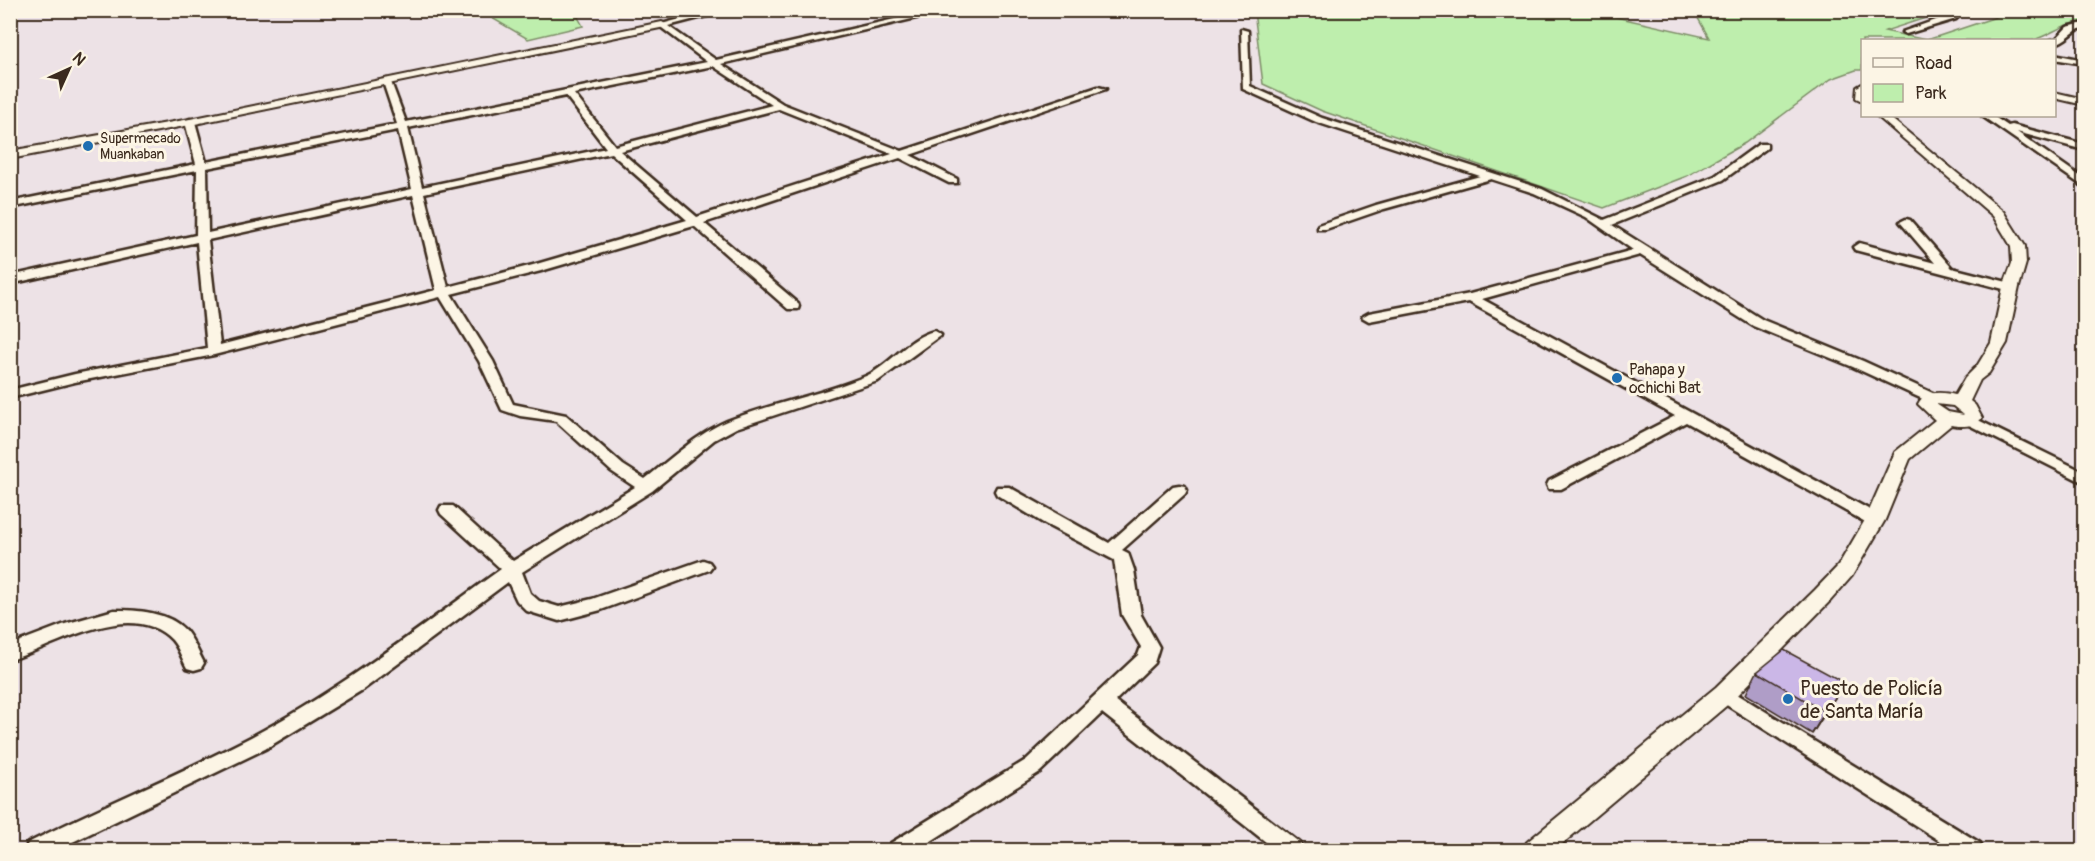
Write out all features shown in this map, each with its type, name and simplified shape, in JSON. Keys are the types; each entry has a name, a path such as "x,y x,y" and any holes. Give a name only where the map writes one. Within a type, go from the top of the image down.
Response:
{"street":[{"path":"10,155 190,122 387,82 658,21 726,10"},
{"path":"10,206 714,63 946,10"},
{"path":"1906,32 1953,17 1961,10"},
{"path":"658,21 714,63 780,106 898,153 953,181"},
{"path":"2056,42 2070,28 2085,25"},
{"path":"1244,31 1246,87 1319,120 1538,191 1590,215 1642,251 1758,323 1858,364 1932,398 1927,404 1929,408 1959,414 2085,478"},
{"path":"2056,56 2085,62"},
{"path":"387,82 402,125 442,290 486,361 507,408 514,412 551,414 561,418 617,468 646,487"},
{"path":"10,394 75,378 214,351 442,290 537,268 694,222 898,153 1101,89"},
{"path":"568,92 613,150 792,306"},
{"path":"2056,95 2085,102"},
{"path":"10,280 613,150 780,106"},
{"path":"1536,850 1724,694 1798,622 1845,571 1875,520 1902,456 1959,414 1973,378 1983,369 1999,343 2020,254 2018,246 1998,214 1883,117"},
{"path":"1988,117 2085,184"},
{"path":"190,122 202,168 202,237 214,351"},
{"path":"2000,125 2085,147"},
{"path":"1603,224 1719,178 1763,146"},
{"path":"1322,227 1380,207 1489,177"},
{"path":"1906,222 1949,272"},
{"path":"1858,247 2011,287"},
{"path":"1369,317 1471,298 1642,251"},
{"path":"1471,298 1875,520"},
{"path":"36,850 94,820 258,743 357,684 512,570 646,487 709,437 730,425 873,378 913,347 934,335"},
{"path":"1555,485 1688,416"},
{"path":"1112,550 1179,490"},
{"path":"899,850 1033,766 1147,658 1150,647 1135,626 1130,608 1127,572 1122,557 1051,520 1003,491"},
{"path":"447,510 512,570 523,596 533,606 559,614 595,604 703,566"},
{"path":"10,653 76,627 108,618 144,617 176,632 194,663"},
{"path":"1724,694 1972,850"},
{"path":"1101,701 1292,850"}],"green space":[{"path":"1940,10 1944,12 1885,31 1921,39 1861,39 1861,70 1831,79 1745,143 1687,176 1604,208 1322,111 1263,84 1254,11 1589,11 1709,38 1694,11"},
{"path":"350,11 577,11 575,12 583,26 528,39 487,15 451,16"},
{"path":"1986,11 2084,11 2084,22 2064,26 2036,39 1930,39 1996,17"}],"building":[{"path":"1784,650 1845,683 1825,712 1757,672"}],"place":[{"name":"Supermecado Muankaban","path":"88,146"},
{"name":"Pahapa y ochichi Bat","path":"1617,378"},
{"name":"Puesto de Policía de Santa María","path":"1788,699"}]}
